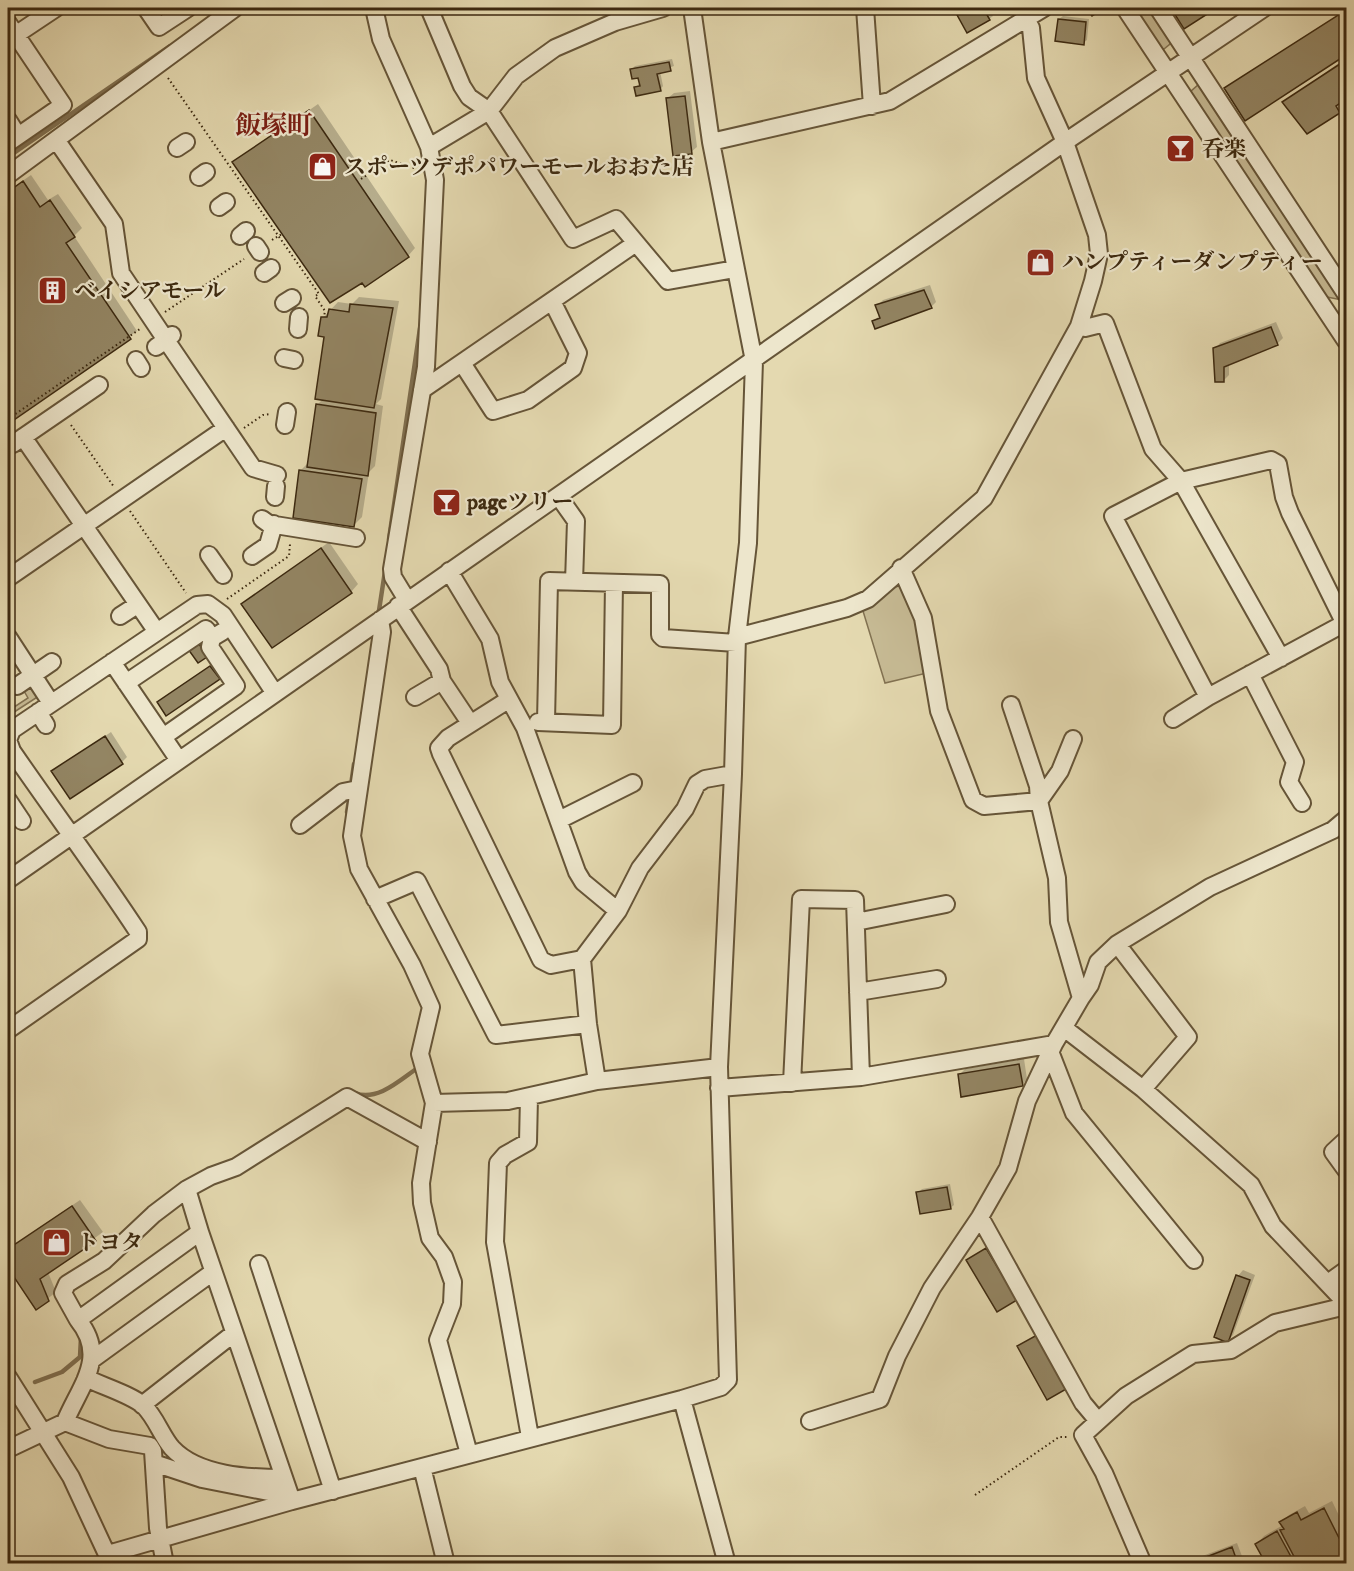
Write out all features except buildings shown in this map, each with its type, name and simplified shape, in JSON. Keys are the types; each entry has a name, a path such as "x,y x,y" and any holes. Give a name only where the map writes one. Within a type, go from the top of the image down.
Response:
{"street":[{"path":"146,8 159,27 188,8"},
{"path":"8,175 57,141 233,8"},
{"path":"374,8 381,39 429,147 435,180 435,224 422,390 392,569 403,603 439,669 442,681 470,723"},
{"path":"429,8 462,86 469,97 489,111 573,239 616,219 668,281 735,269"},
{"path":"429,147 489,111 516,76 555,48 615,22 663,8"},
{"path":"86,1378 142,1405 158,1424 171,1446 195,1465 289,1491 333,1491 530,1437 682,1399 721,1387 728,1380 718,1067 734,774 736,640 748,543 754,361 711,142 692,8"},
{"path":"865,8 872,106"},
{"path":"711,142 890,101 1044,8"},
{"path":"1125,8 1344,332"},
{"path":"1158,8 1347,294"},
{"path":"8,880 178,759 559,497 1065,142 1264,8"},
{"path":"8,120 13,139 63,105 10,33 46,10"},
{"path":"546,721 549,581 660,584 660,635 663,638 736,640 847,608 868,599 984,498 1079,326 1099,254 1097,235 1065,142 1036,78 1031,28 1026,19"},
{"path":"57,141 83,169 121,229 127,269 165,340 190,367 253,468 276,486"},
{"path":"422,390 636,243"},
{"path":"462,363 493,411 528,400 573,368 578,354 552,301"},
{"path":"1079,326 1085,328 1105,323 1153,449 1181,481 1281,658"},
{"path":"106,384 48,426 18,440 83,526 157,632"},
{"path":"8,578 226,428"},
{"path":"1173,719 1250,674 1346,625 1290,513 1284,497 1278,464 1271,460 1181,481 1113,516 1208,697"},
{"path":"559,497 576,521 574,582"},
{"path":"252,556 268,544 264,521 356,538"},
{"path":"209,555 223,575"},
{"path":"901,568 922,618 939,711 973,800 984,806 1039,801 1060,771 1073,739"},
{"path":"449,571 490,639 500,682 525,728 579,876 618,911"},
{"path":"525,728 528,723 546,721 550,724 612,725 614,583"},
{"path":"120,616 136,604"},
{"path":"8,1030 138,939 138,932 82,847 71,835 12,751 8,740 12,730 45,713 112,662 197,605 208,604 223,615 274,692"},
{"path":"380,620 382,632 352,836 354,852 375,900 429,999 430,1015 421,1042 420,1054 434,1104 421,1183 422,1203 430,1238 450,1270 454,1295 438,1340 470,1454"},
{"path":"156,732 236,686 210,647 212,639 230,626"},
{"path":"125,688 206,629 212,639"},
{"path":"8,637 33,675 45,713"},
{"path":"17,686 52,662"},
{"path":"112,662 125,688 178,759"},
{"path":"1250,674 1295,762 1289,782 1302,802"},
{"path":"415,697 442,681"},
{"path":"508,700 442,742 439,748 541,960 551,965 582,959"},
{"path":"1011,705 1038,786 1039,801 1057,878 1059,922 1081,998"},
{"path":"597,1082 588,1024 582,959 618,911 639,868 685,809 698,784 705,779 734,774"},
{"path":"559,820 633,783"},
{"path":"300,825 343,792 358,789"},
{"path":"8,800 22,821"},
{"path":"810,1421 880,1399 897,1356 932,1287 980,1217 1008,1168 1027,1101 1064,1028 1090,985 1098,962 1117,944 1174,907 1210,887 1333,830 1347,819"},
{"path":"375,900 417,881 496,1035 588,1024"},
{"path":"792,1083 801,899 855,900 861,1077"},
{"path":"856,921 946,904"},
{"path":"1117,944 1188,1037 1143,1089"},
{"path":"858,992 937,980"},
{"path":"1064,1028 1143,1089 1251,1185 1273,1226 1347,1304 1275,1323 1231,1350 1193,1354 1126,1396 1083,1435 1104,1473 1143,1563"},
{"path":"719,1088 861,1077 1053,1049"},
{"path":"1053,1049 1074,1113 1194,1260"},
{"path":"434,1104 508,1101 597,1082 718,1067"},
{"path":"8,1449 65,1422 93,1359 88,1332 78,1320 63,1293 67,1284 104,1261 154,1214 187,1190 211,1176 236,1167 347,1097 428,1142"},
{"path":"530,1097 528,1142 505,1155 496,1170 495,1242 530,1437"},
{"path":"1347,1140 1333,1152 1347,1170"},
{"path":"187,1190 233,1334 289,1491"},
{"path":"980,1217 1083,1403 1098,1421"},
{"path":"78,1320 200,1232"},
{"path":"259,1264 333,1491"},
{"path":"1328,1283 1347,1270"},
{"path":"93,1359 213,1272"},
{"path":"142,1405 233,1334"},
{"path":"8,1377 71,1477 110,1559 289,1491"},
{"path":"682,1399 727,1563"},
{"path":"65,1422 109,1438 150,1446 154,1462 165,1563"},
{"path":"154,1462 202,1479 279,1494 289,1491"},
{"path":"422,1467 446,1563"}],"path":[{"path":"158,63 319,294 315,296 325,311 324,317"},
{"path":"361,179 390,160 415,170"},
{"path":"8,419 40,398"},
{"path":"225,600 289,556 292,528"},
{"path":"975,1495 1059,1437 1083,1435"}],"shaded area":[{"path":"1130,8 1151,8 1171,37 1170,44 1164,49 1156,47"},
{"path":"1198,85 1204,88 1342,300 1322,296 1190,92"},
{"path":"905,583 910,593 927,673 885,683 863,611 889,590"},
{"path":"32,686 39,696 8,716 8,711 28,698 24,691"}],"waterway":[{"path":"8,157 170,46"},
{"path":"389,539 420,328"},
{"path":"378,617 385,571"},
{"path":"351,785 354,764"},
{"path":"347,812 350,794"},
{"path":"355,1093 364,1095 381,1092 419,1067"},
{"path":"35,1382 62,1372 80,1357 81,1337"}],"place":[{"name":"呑楽","path":"1181,149"},
{"name":"スポーツデポパワーモールおおた店","path":"323,167"},
{"name":"ハンプティーダンプティー","path":"1041,262"},
{"name":"ベイシアモール","path":"53,291"},
{"name":"pageツリー","path":"446,502"},
{"name":"トヨタ","path":"56,1243"}],"district":[{"name":"飯塚町","path":"274,126"}]}
